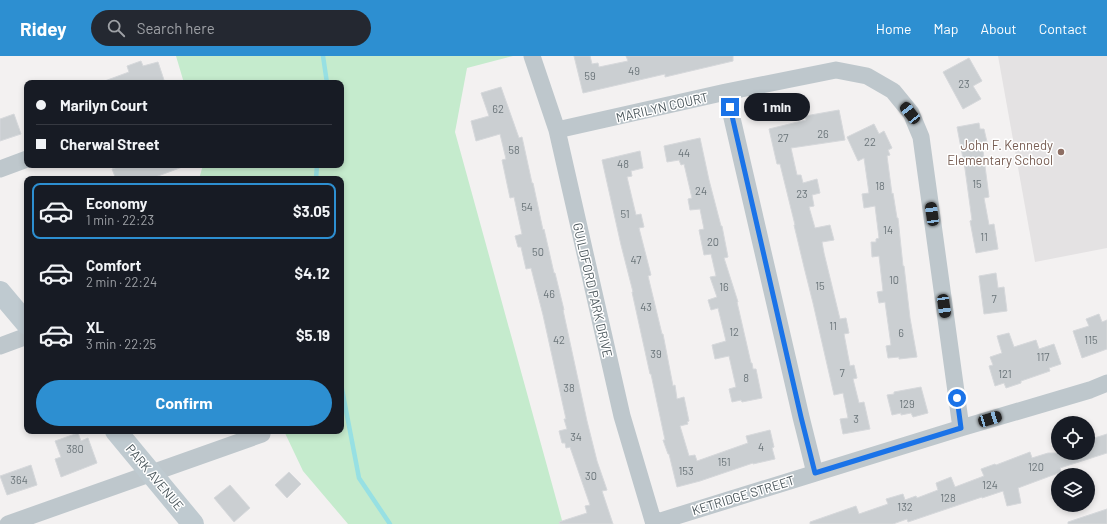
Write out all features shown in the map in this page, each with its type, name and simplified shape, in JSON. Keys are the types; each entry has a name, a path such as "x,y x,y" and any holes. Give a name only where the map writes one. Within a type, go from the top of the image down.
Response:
{"street":[{"name":"GUILDFORD PARK DRIVE","path":"532,56 558,130 622,416 654,523"},
{"name":"MARILYN COURT","path":"558,130 726,92 836,70 867,76 893,91 910,113 921,138 961,428"},
{"path":"726,92 815,473"},
{"path":"0,168 24,160"},
{"path":"0,292 24,320"},
{"path":"0,346 24,337"},
{"name":"KETRIDGE STREET","path":"654,523 961,428 1090,390 1107,383"},
{"name":"PARK AVENUE","path":"118,434 193,524"},
{"path":"8,524 262,434"}],"shaded area":[{"name":"John F. Kennedy Elementary School","path":"998,56 1107,56 1107,248 1035,262"}],"green space":[{"path":"176,56 513,56 467,68 455,132 563,524 348,524 303,471 285,434 344,434 344,176 200,176 202,168 344,168 344,80 183,80"}],"building":[{"path":"574,56 590,56 592,64 598,63 599,67 628,61 626,56 733,56 733,61 665,77 665,74 583,93"},
{"path":"969,58 982,81 973,86 981,99 963,109 943,72"},
{"path":"141,61 143,66 158,62 164,80 107,80 129,72 127,66"},
{"path":"501,87 519,138 522,137 543,230 544,229 564,310 587,421 597,461 607,490 602,491 613,524 560,524 559,522 587,513 585,506 590,505 570,447 566,448 565,443 562,443 559,431 567,429 564,419 566,419 531,268 526,269 521,247 518,247 515,236 522,234 514,197 510,198 502,160 506,159 500,134 476,141 471,121 489,116 481,93"},
{"path":"839,110 845,140 791,148 797,175 801,175 803,183 817,179 820,193 812,195 814,206 809,207 815,228 830,225 834,240 822,242 824,253 840,319 846,318 849,333 844,334 850,366 854,365 857,378 853,379 859,403 864,402 870,429 843,434 840,419 848,418 843,393 834,395 795,225 780,164 777,164 769,129 806,120 805,116"},
{"path":"14,114 21,134 0,141 0,119"},
{"path":"979,123 980,129 984,129 987,142 982,143 989,197 984,198 989,225 994,224 998,249 976,253 970,221 972,220 965,169 957,127"},
{"path":"874,124 879,134 884,131 892,148 888,150 890,155 887,156 892,194 893,193 898,218 910,318 917,357 899,359 899,357 888,358 886,346 891,345 885,302 879,303 877,292 883,291 879,256 872,257 871,242 876,242 876,239 879,238 875,206 864,208 862,194 869,193 864,158 858,161 847,137"},
{"path":"700,138 709,180 722,226 728,257 724,258 738,302 751,363 753,369 756,369 762,398 742,402 741,400 732,402 729,389 736,387 729,356 715,359 712,345 726,341 718,308 711,310 708,300 717,297 710,277 716,276 711,254 704,255 699,230 704,229 700,209 690,210 688,199 692,198 684,164 681,165 679,160 667,162 664,146"},
{"path":"640,151 643,168 631,171 632,176 627,177 636,215 641,214 644,227 639,228 651,275 648,276 663,334 673,386 675,385 677,399 684,397 689,421 687,422 688,424 680,426 689,456 695,455 697,461 748,443 746,436 770,430 774,447 772,448 775,459 753,463 700,481 677,487 669,454 663,440 665,440 651,374 602,160"},
{"path":"180,168 158,176 115,176 112,169"},
{"path":"996,273 998,288 1004,287 1007,311 984,314 979,276"},
{"path":"1099,314 1102,322 1107,320 1107,349 1082,358 1073,331 1089,326 1086,319"},
{"path":"1009,333 1014,347 1036,340 1039,349 1054,344 1061,364 1049,368 1050,371 1006,388 1004,383 995,386 989,366 993,365 990,357 1002,353 997,336"},
{"path":"921,387 928,413 913,417 911,413 892,415 887,395 894,394 894,392"},
{"path":"75,434 78,434 81,441 88,438 97,463 61,477 55,459 61,457 55,441"},
{"path":"1107,434 1107,453 1095,457 1095,438"},
{"path":"1030,452 1032,458 1051,453 1051,460 1085,460 1060,468 1051,468 1051,476 1018,488 1021,503 1007,506 1003,491 908,522 907,519 893,524 810,524 810,522 856,506 859,514 888,504 886,499 903,494 905,500 916,496 917,498 938,490 936,483 951,477 955,487 984,476 981,469"},
{"path":"31,465 37,485 7,495 0,476"},
{"path":"289,472 301,484 287,498 275,485"},
{"path":"230,485 250,508 234,522 214,498"},
{"path":"1107,509 1107,524 1068,524 1068,522"}],"waterway":[{"path":"323,56 327,80"},
{"path":"316,176 317,168"},
{"path":"344,400 359,478 390,524"}],"place":[{"name":"John F. Kennedy Elementary School","path":"1061,152"}],"route":[{"path":"730,107 815,473 961,428 957,398"}]}
